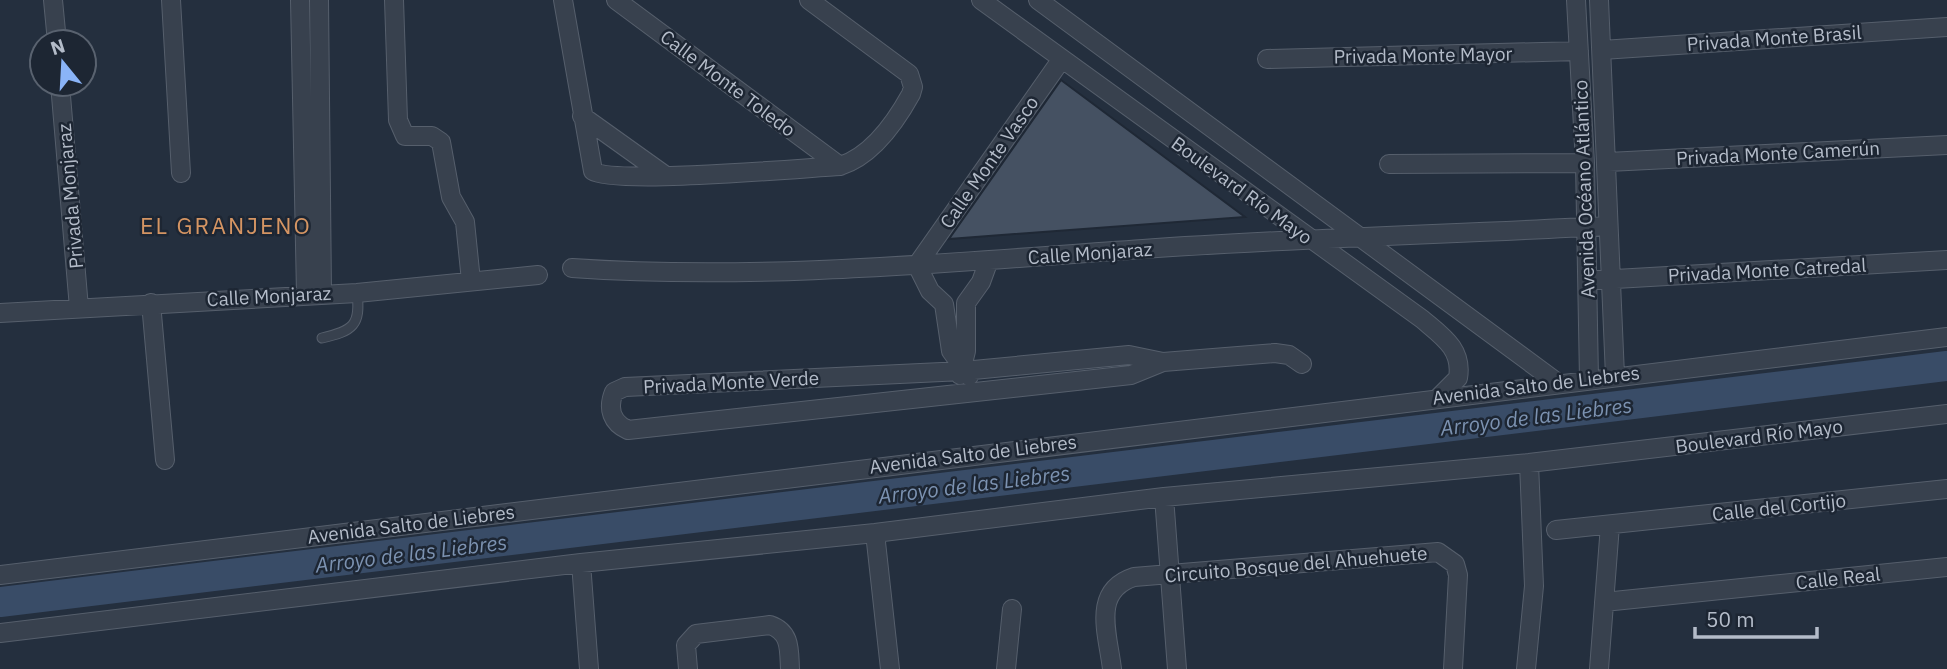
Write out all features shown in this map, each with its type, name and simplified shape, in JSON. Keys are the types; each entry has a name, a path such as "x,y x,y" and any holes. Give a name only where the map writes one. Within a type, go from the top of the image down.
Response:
{"street":[{"path":"53,0 56,28"},
{"path":"171,0 181,173"},
{"path":"300,0 314,293"},
{"path":"314,293 319,0"},
{"path":"394,0 398,120 405,136 432,136 441,142 451,197 465,222 471,281"},
{"path":"563,0 590,167 597,174 666,176 840,166 863,156 904,108 913,87 903,68 809,0"},
{"name":"Calle Monte Toledo","path":"616,0 840,166"},
{"name":"Boulevard Río Mayo","path":"981,0 1422,319 1452,346 1457,355 1458,378 1438,397"},
{"name":"Boulevard Río Mayo","path":"1038,0 1558,383"},
{"name":"Avenida Océano Atlántico","path":"1576,0 1584,163 1589,379"},
{"name":"Avenida Océano Atlántico","path":"1599,0 1608,162 1609,279 1615,376"},
{"name":"Privada Monte Brasil","path":"1602,50 1947,27"},
{"name":"Privada Monte Mayor","path":"1266,59 1579,51"},
{"name":"Calle Monte Vasco","path":"917,265 1061,60"},
{"name":"Privada Monjaraz","path":"61,98 79,308"},
{"path":"582,116 666,176"},
{"name":"Privada Monte Camerún","path":"1608,162 1947,145"},
{"path":"1389,164 1584,163"},
{"name":"Calle Monjaraz","path":"572,268 641,273 917,265 1311,240 1608,226"},
{"path":"943,393 963,371 966,303 981,282 989,260"},
{"name":"Privada Monte Catredal","path":"1588,280 1947,260"},
{"path":"917,265 930,291 944,304 955,307 966,303"},
{"name":"Calle Monjaraz","path":"0,313 314,293 357,293 538,275"},
{"path":"151,303 165,460"},
{"path":"944,304 951,351 963,371 984,389"},
{"name":"Avenida Salto de Liebres","path":"0,575 1438,397 1947,337"},
{"name":"Privada Monte Verde","path":"1163,362 1131,375 943,393 836,409 628,430 614,420 610,408 614,393 625,387 963,371 1129,355 1163,362 1275,353 1289,355 1303,365"},
{"name":"Boulevard Río Mayo","path":"1530,463 1947,414"},
{"path":"0,633 582,563 875,533 1164,497 1530,463 1534,586 1526,669"},
{"name":"Calle del Cortijo","path":"1556,530 1947,489"},
{"path":"1164,497 1177,669"},
{"path":"1599,669 1610,525"},
{"path":"875,533 890,669"},
{"name":"Circuito Bosque del Ahuehuete","path":"1112,669 1105,607 1108,596 1123,581 1438,552 1455,564 1458,575 1453,669"},
{"path":"582,563 589,669"},
{"name":"Calle Real","path":"1604,602 1947,567"},
{"path":"1006,669 1012,609"},
{"path":"688,669 686,645 696,634 770,625 785,634 790,669"}],"lane":[{"path":"322,338 347,330 357,321 360,312 357,293"}],"building":[{"path":"1061,80 1245,217 949,239"}],"waterway":[{"name":"Arroyo de las Liebres","path":"0,602 1947,366"}],"district":[{"name":"EL GRANJENO","path":"226,225"}]}
